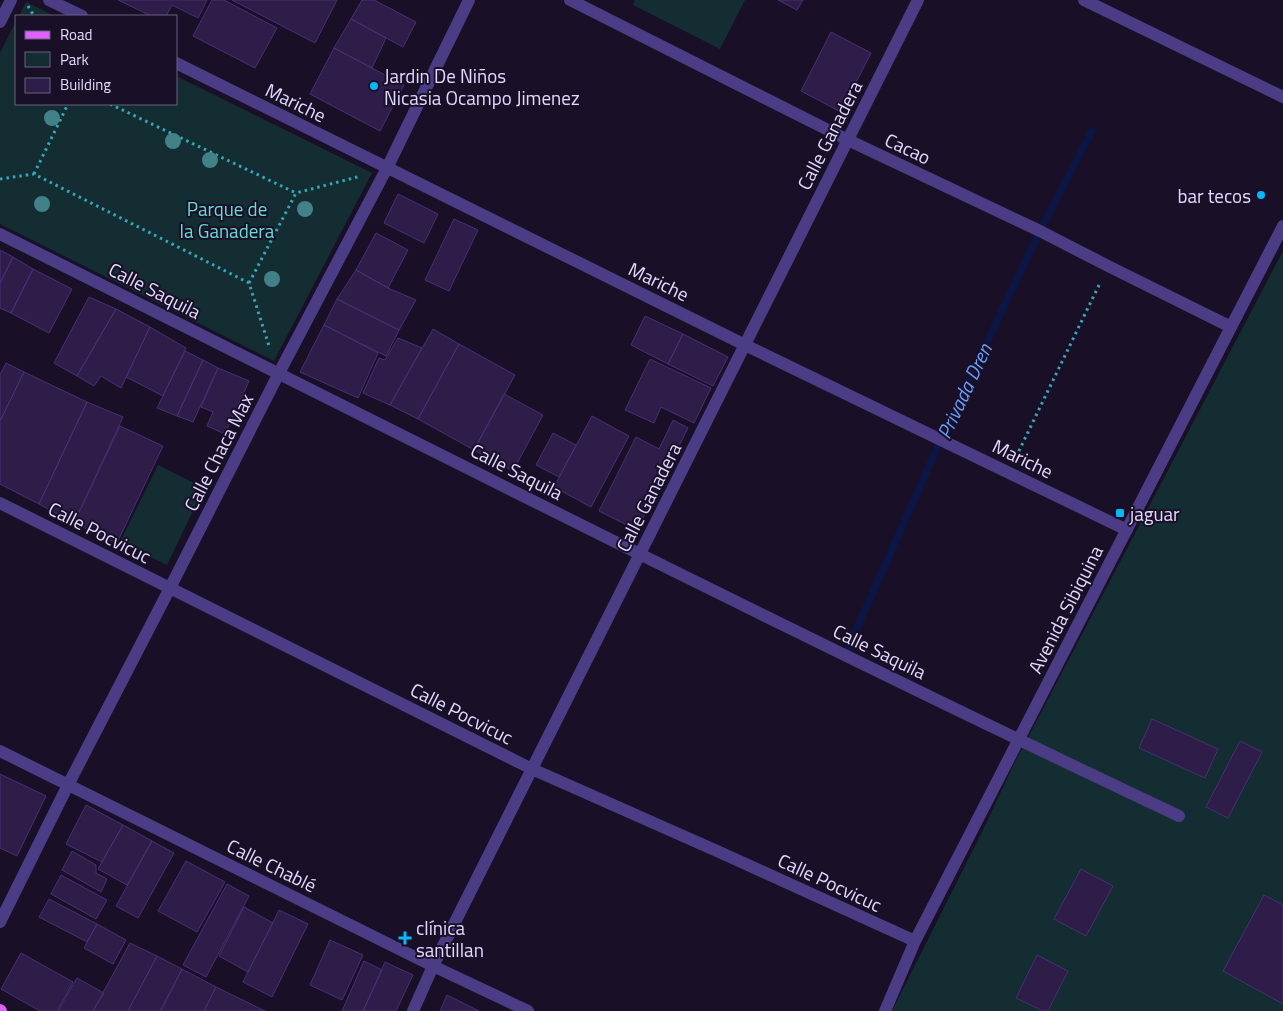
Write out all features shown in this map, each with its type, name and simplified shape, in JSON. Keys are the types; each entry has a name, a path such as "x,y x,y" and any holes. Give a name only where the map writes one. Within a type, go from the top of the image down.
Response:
{"street":[{"path":"0,22 11,0"},
{"path":"49,0 80,15"},
{"name":"Calle Chaca Max","path":"0,922 279,373 387,168 469,0"},
{"name":"Cacao","path":"570,0 848,140 1040,231 1231,327"},
{"name":"Calle Ganadera","path":"413,1011 433,966 918,0"},
{"path":"1084,0 1283,97"},
{"name":"Mariche","path":"178,64 745,345 1127,530"},
{"name":"Avenida Sibiquina","path":"884,1011 915,941 1283,226"},
{"name":"Calle Saquila","path":"0,234 640,554 1018,740 1179,816"},
{"name":"Calle Pocvicuc","path":"0,503 532,769 726,854 915,941"},
{"name":"Calle Chablé","path":"0,751 433,966 528,1011"}],"path":[{"path":"34,174 68,105"},
{"path":"112,105 296,193 387,168"},
{"path":"0,179 34,174 248,283 279,373"},
{"path":"248,283 296,193"},
{"path":"1008,472 1108,266"}],"green space":[{"path":"635,0 745,0 720,49 633,5"},
{"path":"26,2 53,15 20,15"},
{"name":"Parque de la Ganadera","path":"15,23 15,105 178,105 178,77 372,173 274,361 0,224 0,53"},
{"path":"1283,251 1283,1011 892,1011 1014,764"},
{"path":"158,465 204,488 167,565 120,542"}],"building":[{"path":"118,0 207,0 198,18 172,5 167,15 149,15"},
{"path":"212,0 224,0 277,28 255,68 193,36"},
{"path":"232,0 337,0 315,43"},
{"path":"362,0 374,0 416,22 403,47 351,19"},
{"path":"778,0 803,0 797,10"},
{"path":"351,19 386,38 372,68 334,48"},
{"path":"831,32 871,53 841,112 801,91"},
{"path":"334,48 404,85 380,131 310,94"},
{"path":"398,194 438,214 424,243 384,223"},
{"path":"454,219 478,230 449,291 425,280"},
{"path":"376,233 408,250 388,288 356,270"},
{"path":"0,250 13,257 0,283"},
{"path":"13,257 33,269 11,313 0,308 0,284"},
{"path":"33,269 72,289 49,333 11,313"},
{"path":"356,270 388,288 416,300 399,330 337,299"},
{"path":"89,297 116,309 77,376 54,363"},
{"path":"337,299 399,330 386,356 324,325"},
{"path":"116,309 150,327 121,388 101,376 94,386 77,376"},
{"path":"645,316 683,334 668,364 631,345"},
{"path":"324,325 378,353 358,398 300,372"},
{"path":"150,327 186,348 163,396 126,377"},
{"path":"433,329 459,344 418,419 390,405"},
{"path":"683,334 728,357 713,386 668,364"},
{"path":"398,338 422,348 390,405 363,393 379,358 385,360"},
{"path":"459,344 515,375 474,450 418,419"},
{"path":"185,351 203,360 177,416 157,408"},
{"path":"650,359 711,388 694,423 661,407 654,423 625,410"},
{"path":"203,360 218,368 193,422 177,416"},
{"path":"6,363 24,372 0,421 0,375"},
{"path":"218,368 249,381 225,434 207,426 213,412 201,407"},
{"path":"24,372 87,402 39,504 0,484 0,421"},
{"path":"504,394 543,415 513,471 474,450"},
{"path":"87,402 123,417 74,523 39,504"},
{"path":"592,416 629,436 591,507 554,487"},
{"path":"673,420 688,428 637,530 599,511 636,437 659,449"},
{"path":"120,426 163,446 117,543 74,523"},
{"path":"553,433 576,445 559,477 536,465"},
{"path":"1152,719 1218,749 1205,778 1139,748"},
{"path":"1240,741 1262,752 1228,818 1206,807"},
{"path":"0,774 46,796 17,856 0,848"},
{"path":"86,805 123,825 102,862 66,844"},
{"path":"123,825 152,841 127,885 98,869"},
{"path":"152,841 174,853 138,918 116,906"},
{"path":"72,851 96,865 96,873 107,879 101,892 62,870"},
{"path":"186,861 225,882 197,932 158,911"},
{"path":"1081,869 1113,886 1086,936 1054,919"},
{"path":"61,875 107,900 96,919 51,894"},
{"path":"227,884 249,896 206,977 183,965"},
{"path":"1264,895 1283,905 1283,1004 1223,971"},
{"path":"49,899 97,924 87,942 39,917"},
{"path":"244,907 273,923 248,972 219,956"},
{"path":"279,910 308,924 272,997 243,982"},
{"path":"97,924 126,940 113,964 84,948"},
{"path":"330,940 363,955 342,1000 310,985"},
{"path":"130,943 157,956 128,1011 93,1011"},
{"path":"21,953 73,982 57,1011 40,1011 1,989"},
{"path":"1037,955 1068,971 1048,1011 1043,1011 1016,998"},
{"path":"157,956 182,969 160,1011 128,1011"},
{"path":"364,961 382,970 363,1011 342,1011"},
{"path":"385,962 413,975 396,1011 363,1011"},
{"path":"182,969 216,987 204,1011 161,1011"},
{"path":"77,978 104,993 93,1011 58,1011"},
{"path":"216,987 265,1011 204,1011"},
{"path":"447,995 479,1011 440,1011"}],"waterway":[{"name":"Privada Dren","path":"845,655 941,439 1040,231 1092,131"}],"place":[{"name":"Jardin De Niños Nicasia Ocampo Jimenez","path":"374,86"},
{"name":"bar tecos","path":"1261,195"},
{"name":"jaguar","path":"1120,513"},
{"name":"clínica santillan","path":"405,938"}]}
